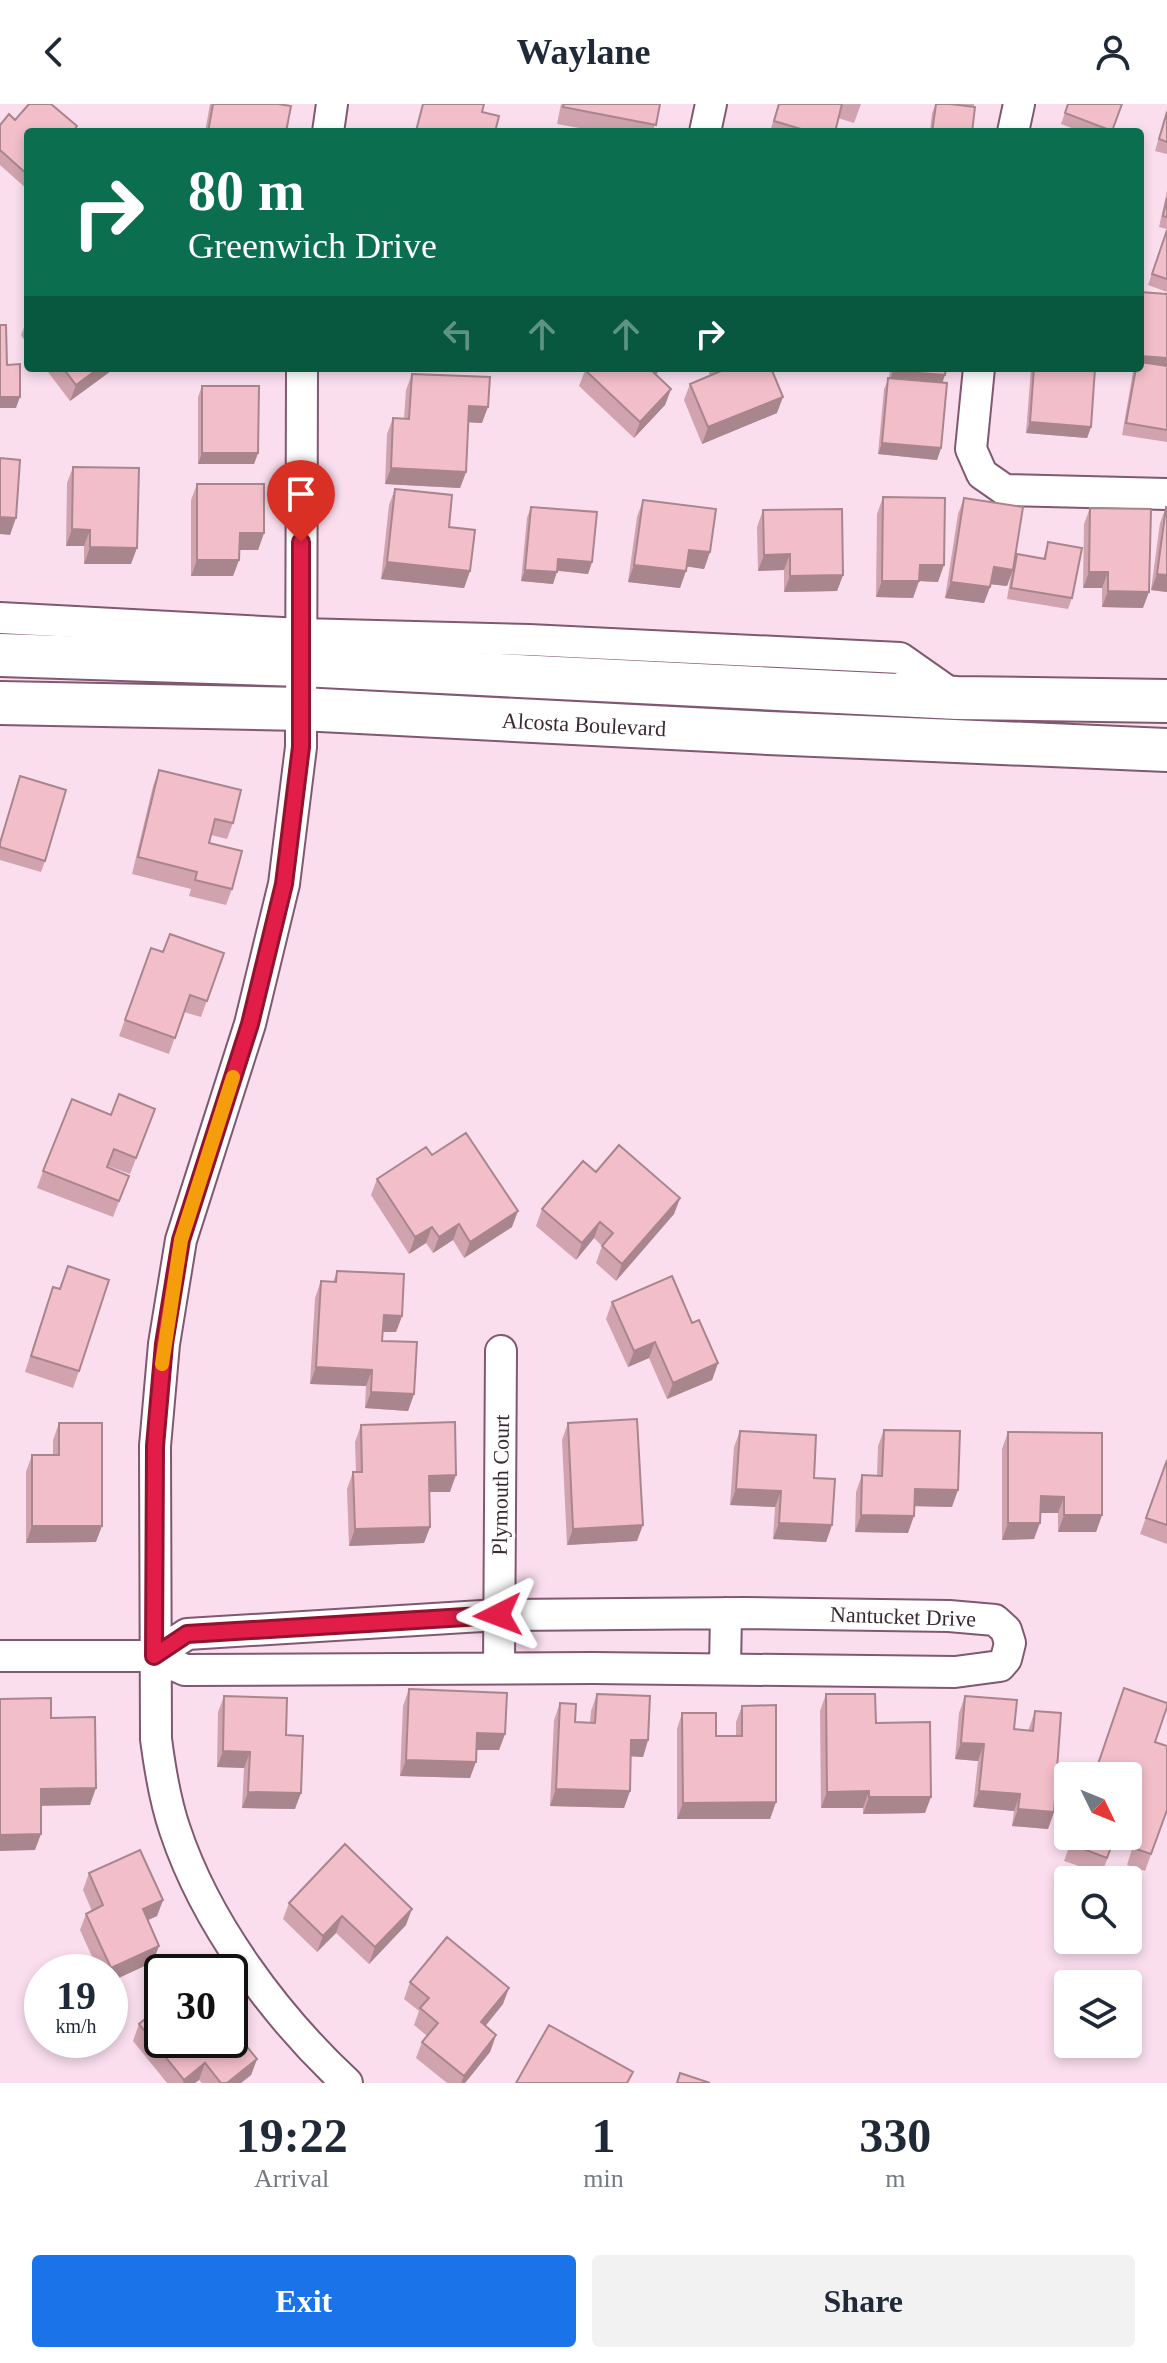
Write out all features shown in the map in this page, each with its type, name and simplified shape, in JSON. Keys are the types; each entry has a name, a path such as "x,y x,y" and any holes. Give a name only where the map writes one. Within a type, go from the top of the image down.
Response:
{"main road":[{"name":"Alcosta Boulevard","path":"0,655 301,650 957,698 1167,701"},
{"name":"Alcosta Boulevard","path":"0,703 301,709 1167,750"}],"street":[{"path":"329,128 332,104"},
{"path":"706,128 711,104"},
{"path":"1014,128 1019,104"},
{"path":"302,372 301,747 284,884 250,1024 181,1240 164,1344 155,1446 156,1739 162,1784 175,1831 204,1898 240,1960 327,2065 347,2083"},
{"path":"979,372 971,449 982,474 1005,490 1167,494"},
{"name":"Alcosta Boulevard","path":"0,618 301,650"},
{"name":"Plymouth Court","path":"499,1668 501,1351"},
{"path":"725,1669 726,1613"},
{"name":"Nantucket Drive","path":"0,1656 154,1656 185,1670 979,1671 1000,1666 1006,1659 1010,1643 1006,1630 995,1620 981,1618 888,1614 498,1615 187,1634 154,1656"}],"building":[{"path":"29,104 51,104 77,126 24,128 24,171 0,150 0,125 9,114 15,120"},
{"path":"213,104 291,106 287,128 209,128"},
{"path":"423,104 484,104 482,112 499,116 496,128 417,128"},
{"path":"564,104 660,104 656,125 563,107"},
{"path":"779,104 842,104 836,128 798,128 774,121"},
{"path":"936,104 975,107 972,128 933,128"},
{"path":"1068,104 1122,104 1113,128 1104,128 1065,113"},
{"path":"1167,112 1167,142 1159,139"},
{"path":"1167,230 1167,279 1152,274"},
{"path":"1144,292 1167,294 1167,358 1144,356"},
{"path":"0,325 6,325 7,365 20,364 20,397 0,397"},
{"path":"1144,363 1167,366 1167,430 1126,423 1135,372 1144,372"},
{"path":"66,372 94,372 76,385"},
{"path":"587,372 653,372 671,389 640,422"},
{"path":"719,372 773,372 783,397 708,427 690,384"},
{"path":"906,372 945,372 945,375"},
{"path":"1034,372 1095,372 1091,427 1030,422"},
{"path":"412,374 490,377 488,407 469,406 466,472 391,468 393,418 409,419"},
{"path":"888,378 947,383 941,448 882,443"},
{"path":"202,386 259,386 258,453 202,453"},
{"path":"0,458 20,460 16,518 0,517"},
{"path":"73,467 139,468 137,548 90,547 90,530 72,529"},
{"path":"197,484 264,484 264,533 240,533 239,560 197,560"},
{"path":"395,489 452,495 449,527 475,530 470,571 387,562"},
{"path":"883,497 945,498 944,565 920,565 919,581 882,581"},
{"path":"964,498 1023,507 1013,570 994,567 990,587 951,582"},
{"path":"643,500 716,509 710,552 689,550 686,571 634,565"},
{"path":"531,507 597,512 592,562 558,559 557,572 525,570"},
{"path":"1167,507 1167,575 1157,574"},
{"path":"1090,508 1151,509 1149,592 1108,591 1108,572 1089,572"},
{"path":"842,509 843,575 790,576 790,554 764,555 763,510"},
{"path":"1048,542 1082,548 1072,598 1011,588 1017,554 1045,559"},
{"path":"159,770 241,790 233,823 215,819 209,843 242,851 232,889 195,880 197,872 138,857"},
{"path":"20,776 66,790 45,861 0,847"},
{"path":"170,934 224,953 207,1001 190,995 175,1038 125,1020 151,948 163,952"},
{"path":"119,1094 155,1109 136,1158 114,1149 107,1167 129,1176 119,1201 43,1171 72,1099 111,1115"},
{"path":"466,1133 518,1211 470,1242 459,1224 439,1237 432,1227 415,1237 377,1179 426,1147 432,1155"},
{"path":"619,1145 680,1198 622,1264 602,1246 613,1233 600,1222 582,1243 542,1209 583,1161 596,1172"},
{"path":"68,1266 109,1280 79,1371 31,1356 53,1287 60,1289"},
{"path":"337,1271 404,1274 402,1316 384,1315 382,1341 417,1342 414,1394 371,1392 372,1370 316,1367 321,1281 336,1282"},
{"path":"672,1276 692,1323 699,1320 718,1363 673,1383 655,1342 634,1351 612,1302"},
{"path":"637,1419 643,1525 573,1529 568,1423"},
{"path":"455,1422 456,1475 429,1476 430,1527 355,1529 353,1472 362,1472 361,1425"},
{"path":"59,1423 102,1423 102,1526 32,1526 32,1455 59,1455"},
{"path":"884,1430 960,1431 958,1490 915,1489 914,1516 861,1515 862,1475 882,1476"},
{"path":"740,1431 816,1435 814,1478 835,1479 832,1525 779,1523 781,1491 736,1489"},
{"path":"1008,1432 1102,1433 1102,1515 1064,1515 1064,1497 1041,1496 1040,1523 1008,1523"},
{"path":"1167,1460 1167,1525 1146,1518"},
{"path":"1124,1688 1167,1703 1155,1742 1167,1746 1167,1810 1151,1854 1139,1850 1142,1850 1142,1762 1099,1762"},
{"path":"409,1689 507,1693 505,1734 477,1733 476,1762 406,1760"},
{"path":"597,1694 650,1696 648,1740 631,1740 630,1791 556,1789 560,1703 576,1704 575,1722 595,1723"},
{"path":"826,1694 875,1694 876,1723 930,1722 931,1797 869,1797 869,1791 827,1792"},
{"path":"224,1696 287,1698 286,1735 303,1736 301,1793 248,1792 250,1752 223,1751"},
{"path":"965,1696 1017,1700 1014,1729 1033,1731 1035,1711 1061,1713 1058,1762 1054,1762 1054,1812 1018,1809 1020,1794 979,1791 984,1744 961,1743"},
{"path":"51,1698 51,1718 95,1717 96,1788 41,1789 41,1834 0,1835 0,1699"},
{"path":"776,1705 776,1802 683,1803 682,1713 716,1713 716,1736 742,1736 742,1706"},
{"path":"345,1844 412,1909 375,1947 342,1916 323,1936 289,1903"},
{"path":"140,1850 163,1900 143,1909 159,1946 128,1960 128,1954 105,1954 86,1914 103,1905 89,1873"},
{"path":"1086,1850 1110,1850 1107,1858"},
{"path":"447,1937 509,1988 481,2022 496,2035 464,2076 422,2042 438,2023 420,2008 429,1998 410,1982"},
{"path":"549,2025 633,2072 627,2083 516,2083"},
{"path":"248,2048 257,2059 227,2083 221,2083 205,2063 184,2080 166,2058 248,2058"},
{"path":"680,2073 710,2083 677,2083"}],"slow traffic":[{"path":"162,1364 181,1240 233,1077"}],"route":[{"path":"301,542 301,747 284,884 250,1024 181,1240 164,1344 155,1446 154,1656 187,1634 498,1615"}]}
